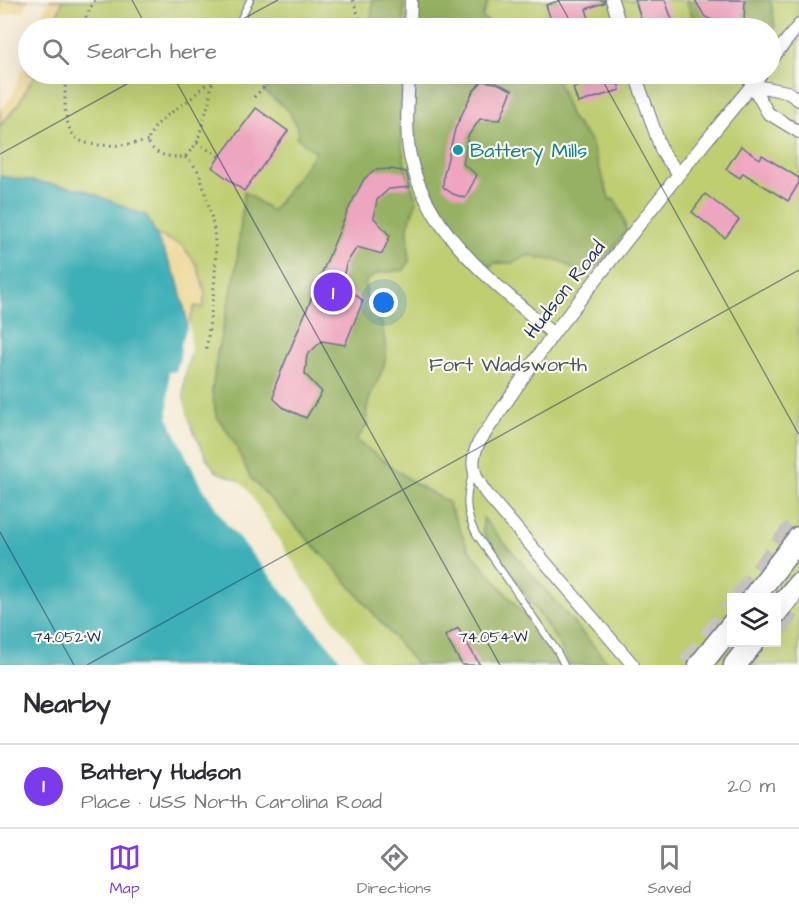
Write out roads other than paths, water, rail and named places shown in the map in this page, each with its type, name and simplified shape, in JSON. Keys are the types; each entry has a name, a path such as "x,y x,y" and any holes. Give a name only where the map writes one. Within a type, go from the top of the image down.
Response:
{"highway":[{"path":"756,593 799,538"},
{"path":"774,593 799,561"},
{"path":"781,607 799,584"},
{"path":"700,665 727,631"},
{"path":"718,665 732,647"},
{"path":"735,665 749,647"}],"street":[{"path":"410,18 411,0"},
{"path":"612,0 618,18"},
{"path":"781,48 799,25"},
{"path":"409,84 410,153 415,175 426,200 460,251 553,334"},
{"path":"638,84 662,152 678,174"},
{"path":"752,85 787,92 799,100"},
{"path":"752,85 768,113 799,132"},
{"name":"Hudson Road","path":"473,472 472,459 479,442 553,334 678,174 752,85"},
{"path":"473,472 486,494 633,665"}],"lane":[{"path":"241,18 250,0"},
{"path":"473,472 467,497 469,520 476,534 557,651 564,665"}],"water":[{"path":"0,176 82,189 147,216 177,279 186,316 189,357 184,378 183,397 191,427 207,460 216,472 237,480 299,579 365,665 0,665"}],"tunnel":[{"path":"744,593 799,522"},
{"path":"781,622 799,599"},
{"path":"688,665 727,615"}],"place":[{"name":"Battery Mills","path":"458,150"},
{"name":"Battery Hudson","path":"333,292"}],"park label":[{"name":"Fort Wadsworth","path":"508,364"}]}
